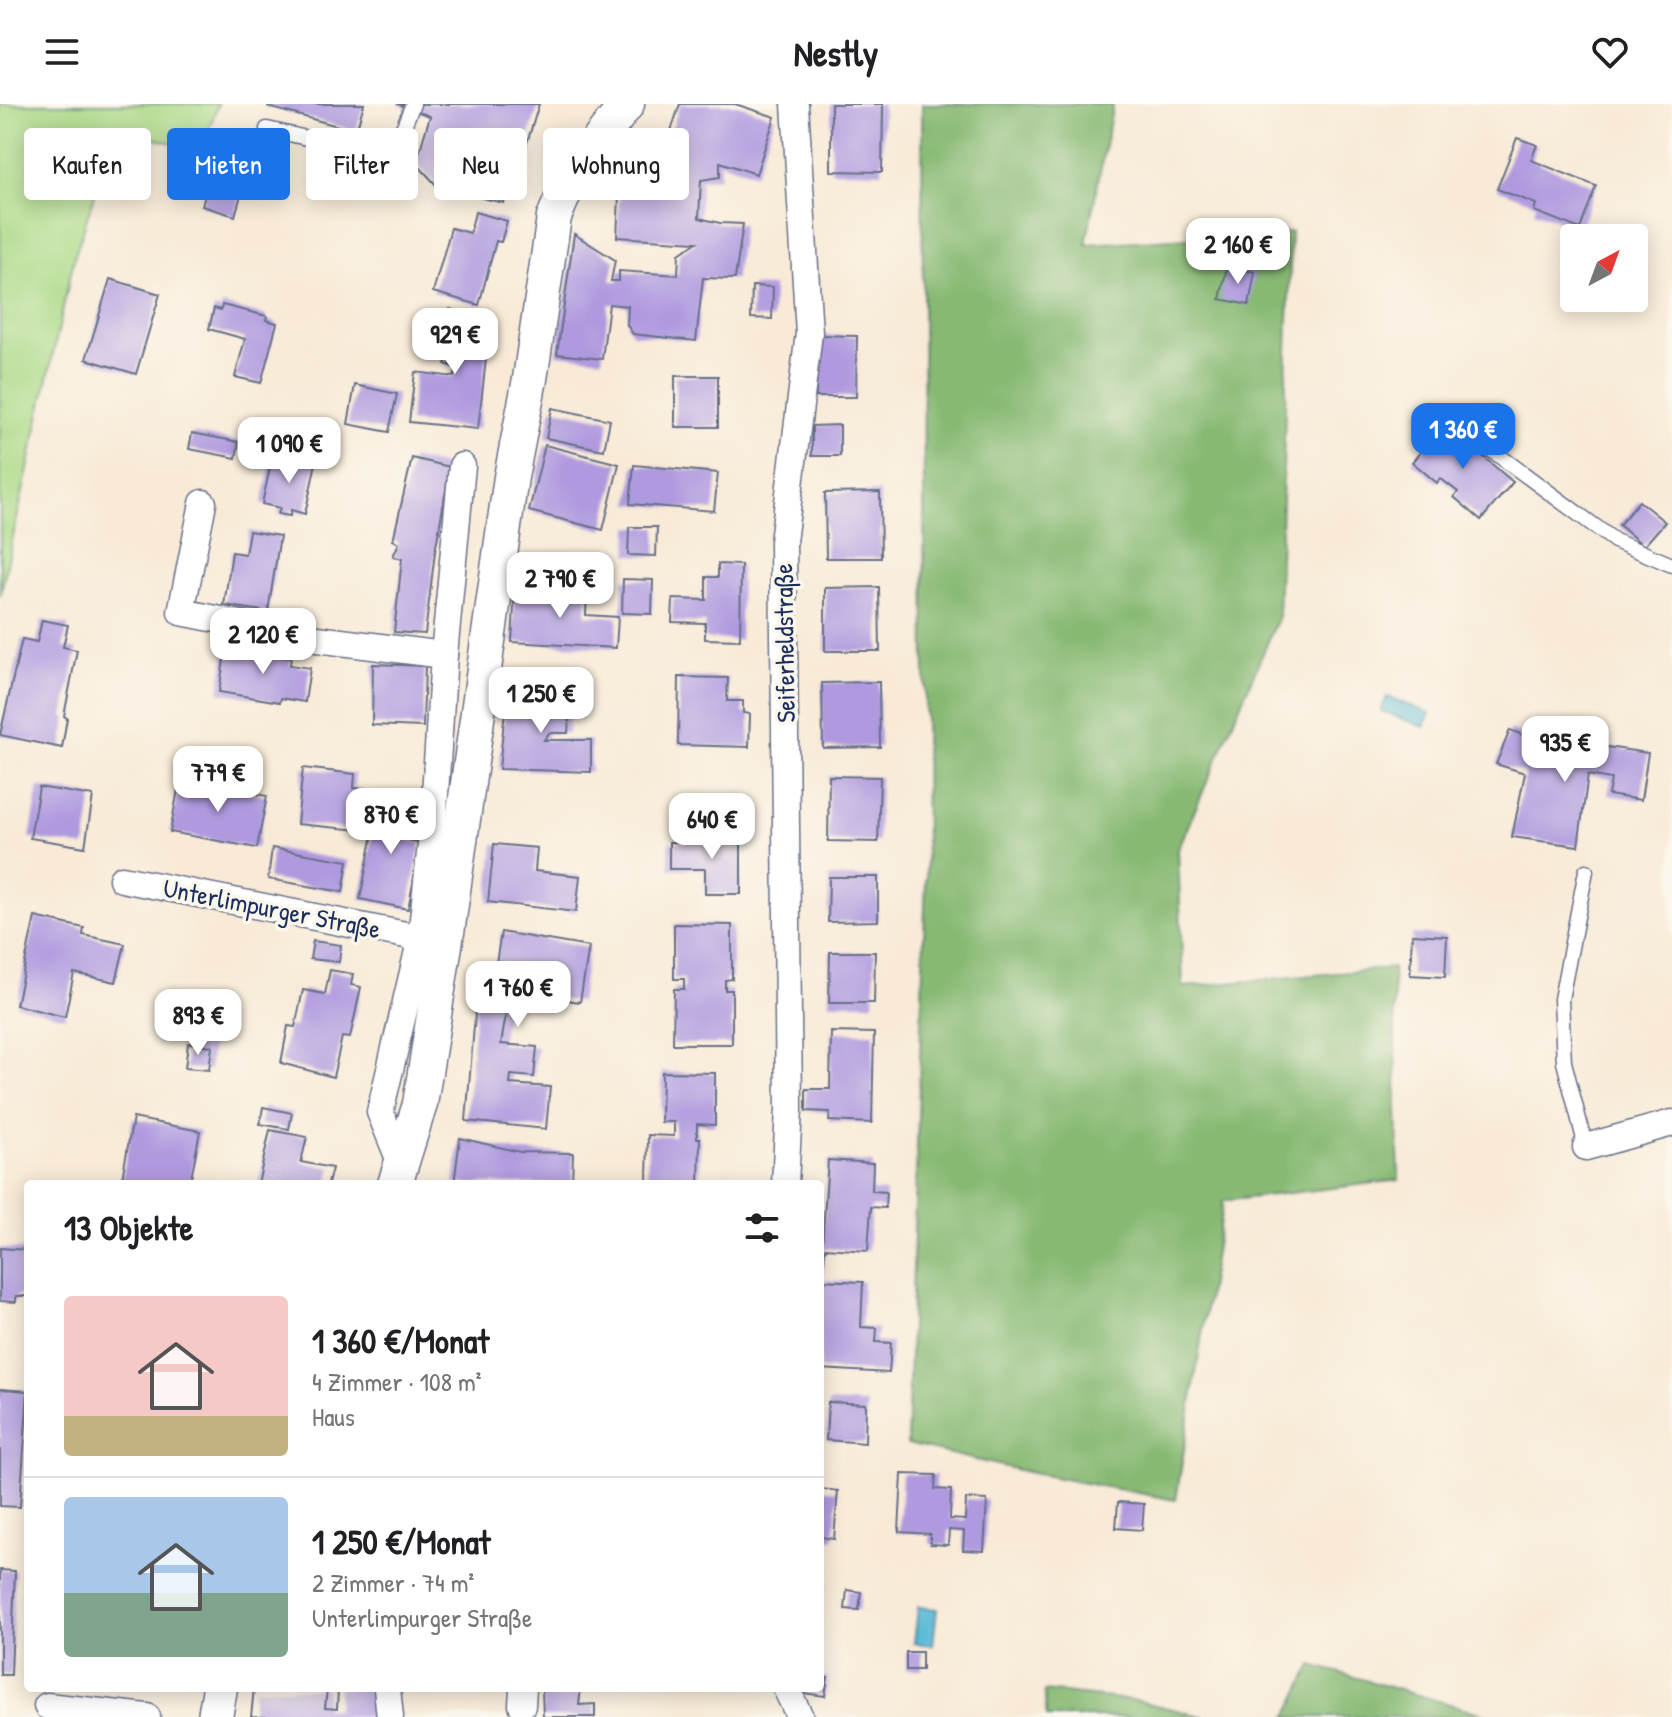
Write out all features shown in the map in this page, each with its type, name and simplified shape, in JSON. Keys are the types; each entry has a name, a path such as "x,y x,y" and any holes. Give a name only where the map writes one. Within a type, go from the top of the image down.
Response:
{"street":[{"name":"Seiferheldstraße","path":"785,1180 789,1109 783,542 809,333 795,104"},
{"path":"397,1173 420,1104 511,477 530,379 554,217 572,175 620,107"},
{"path":"397,1173 380,1112 421,938 462,466"},
{"path":"203,503 181,612 317,639 444,655"},
{"name":"Unterlimpurger Straße","path":"122,879 421,938"},
{"path":"1586,1147 1672,1123"},
{"path":"215,1717 219,1692"},
{"path":"387,1692 390,1717"},
{"path":"788,1692 800,1717"},
{"path":"47,1704 147,1717"}],"lane":[{"path":"290,134 377,154 403,128 413,104"},
{"path":"1486,446 1615,541 1672,565"},
{"path":"1586,871 1561,999 1564,1062 1586,1147"}],"green space":[{"path":"0,104 218,104 209,128 167,128 167,142 151,137 151,128 24,128 24,200 93,200 74,258 0,596"},
{"path":"922,104 1113,104 1086,244 1291,232 1278,618 1178,849 1183,987 1393,968 1399,1180 1223,1201 1176,1500 1032,1473 907,1444 926,877"},
{"path":"1312,1665 1495,1717 1287,1717"},
{"path":"1044,1691 1139,1701 1205,1717 1047,1717"}],"water":[{"path":"1387,697 1430,713 1424,727 1381,711"},
{"path":"918,1607 937,1609 933,1645 914,1643"}],"building":[{"path":"269,104 364,104 357,128 345,128 268,107"},
{"path":"397,104 539,104 527,143 527,128 434,128 434,183 418,165 430,116"},
{"path":"680,104 735,104 775,117 756,174 720,162 720,177 701,180 699,218 743,224 735,279 703,278 696,341 633,334 627,325 628,306 609,304 602,359 557,354 574,234 615,260 611,281 619,281 619,271 678,275 679,254 697,242 617,237 619,200 689,200 689,128 672,128"},
{"path":"831,104 883,104 882,172 831,171"},
{"path":"1517,138 1537,145 1531,160 1596,186 1582,224 1567,224 1534,211 1536,204 1497,189"},
{"path":"204,200 240,200 235,216 202,206"},
{"path":"475,212 507,221 501,242 496,241 479,305 433,292 451,228 470,233"},
{"path":"1227,267 1255,272 1249,305 1220,299"},
{"path":"110,279 160,294 136,374 86,359"},
{"path":"752,286 773,287 772,319 751,318"},
{"path":"222,305 267,316 266,320 277,323 261,383 235,377 245,339 209,329 214,308 221,310"},
{"path":"450,309 497,326 486,359 478,429 409,422 415,372 454,377 457,368 445,364 452,347 439,342"},
{"path":"817,335 857,336 856,397 816,397"},
{"path":"675,376 718,376 718,427 675,427"},
{"path":"355,385 397,394 389,432 348,424"},
{"path":"552,408 610,420 604,450 546,438"},
{"path":"1445,424 1513,482 1481,520 1454,497 1458,492 1440,478 1437,483 1412,462"},
{"path":"840,425 840,456 812,456 812,426"},
{"path":"192,433 239,442 236,458 189,449"},
{"path":"545,445 619,464 603,530 529,511"},
{"path":"273,454 316,463 305,514 291,510 290,516 278,514 280,508 262,504"},
{"path":"412,458 450,467 425,634 394,632 402,559 393,556 399,543 393,540"},
{"path":"634,465 718,473 714,511 630,504"},
{"path":"880,492 881,558 826,558 825,493"},
{"path":"1639,501 1665,522 1644,546 1619,525"},
{"path":"629,527 657,527 656,556 628,555"},
{"path":"249,531 280,536 268,612 224,605 232,552 245,554"},
{"path":"718,564 741,565 740,640 705,639 705,623 672,622 673,599 706,600 706,577 718,577"},
{"path":"623,579 653,580 652,614 622,613"},
{"path":"515,587 587,591 586,615 618,617 616,648 512,642"},
{"path":"879,587 880,651 825,651 825,588"},
{"path":"42,620 68,625 63,647 77,650 64,716 67,718 62,748 0,735 22,639 37,642"},
{"path":"226,647 291,658 290,665 310,668 305,702 281,698 280,702 219,692"},
{"path":"373,664 425,666 423,727 372,725"},
{"path":"679,677 728,678 727,701 743,701 743,713 750,714 749,747 678,745"},
{"path":"879,682 880,747 823,748 822,683"},
{"path":"507,691 571,694 568,733 549,733 544,740 591,740 591,772 499,769"},
{"path":"1510,730 1548,745 1592,751 1593,745 1648,753 1641,800 1608,795 1611,779 1588,775 1578,846 1512,837 1525,773 1496,764"},
{"path":"303,768 355,774 354,788 363,789 359,830 297,824"},
{"path":"829,776 880,777 878,842 828,841"},
{"path":"180,779 267,796 257,848 170,832"},
{"path":"39,787 93,796 85,847 30,838"},
{"path":"381,794 413,800 404,839 421,843 408,909 360,899"},
{"path":"711,830 741,830 741,894 705,894 705,869 669,869 669,842 711,842"},
{"path":"494,844 537,848 535,871 580,876 576,912 488,902"},
{"path":"272,848 348,861 343,892 268,879"},
{"path":"829,877 878,877 878,921 828,922"},
{"path":"35,917 84,928 83,935 125,944 116,982 74,973 65,1017 16,1005"},
{"path":"674,924 732,925 732,979 725,980 725,990 732,990 732,1044 673,1044 674,989 684,989 684,979 674,979"},
{"path":"501,932 589,947 580,1002 510,991 501,1044 537,1047 534,1077 511,1075 510,1084 550,1087 546,1129 466,1121 476,1003 485,1002 487,989 492,988"},
{"path":"1412,934 1447,936 1445,977 1410,975"},
{"path":"313,941 341,945 339,962 310,959"},
{"path":"830,952 875,952 874,1003 829,1003"},
{"path":"330,970 353,974 351,985 361,987 350,1038 342,1037 333,1077 281,1063 288,1026 295,1027 303,990 325,994"},
{"path":"831,1032 874,1033 872,1123 829,1121 830,1112 806,1111 806,1089 830,1089"},
{"path":"188,1043 212,1046 209,1070 185,1068"},
{"path":"662,1072 715,1073 715,1125 697,1124 697,1138 700,1138 699,1180 647,1180 648,1135 674,1136 674,1122 661,1122"},
{"path":"263,1107 292,1113 289,1129 260,1124"},
{"path":"133,1118 200,1131 191,1180 122,1180"},
{"path":"270,1130 307,1137 301,1162 332,1168 329,1180 259,1180"},
{"path":"460,1138 520,1152 573,1153 572,1180 455,1180"},
{"path":"828,1160 873,1163 872,1191 886,1192 885,1208 871,1207 868,1251 825,1248 824,1262"},
{"path":"0,1248 24,1250 24,1296 16,1296 16,1302 0,1301"},
{"path":"824,1280 863,1282 861,1327 877,1328 876,1342 891,1343 889,1373 824,1369"},
{"path":"0,1389 24,1391 20,1507 0,1506"},
{"path":"828,1402 866,1404 865,1443 826,1440"},
{"path":"902,1474 936,1475 935,1489 951,1490 950,1519 965,1520 966,1499 987,1500 984,1551 963,1550 964,1531 949,1530 948,1545 930,1544 930,1534 899,1532"},
{"path":"824,1489 838,1491 834,1539 824,1538"},
{"path":"1118,1502 1144,1504 1142,1530 1116,1528"},
{"path":"0,1570 15,1571 11,1675 0,1675"},
{"path":"847,1590 861,1592 859,1610 845,1609"},
{"path":"906,1652 922,1652 922,1670 906,1670"},
{"path":"824,1676 828,1677 825,1696 802,1693 824,1692"},
{"path":"254,1692 327,1692 325,1708 337,1709 338,1692 380,1692 383,1717 251,1717"},
{"path":"542,1692 581,1692 579,1705 595,1704 595,1717 543,1717"}]}
